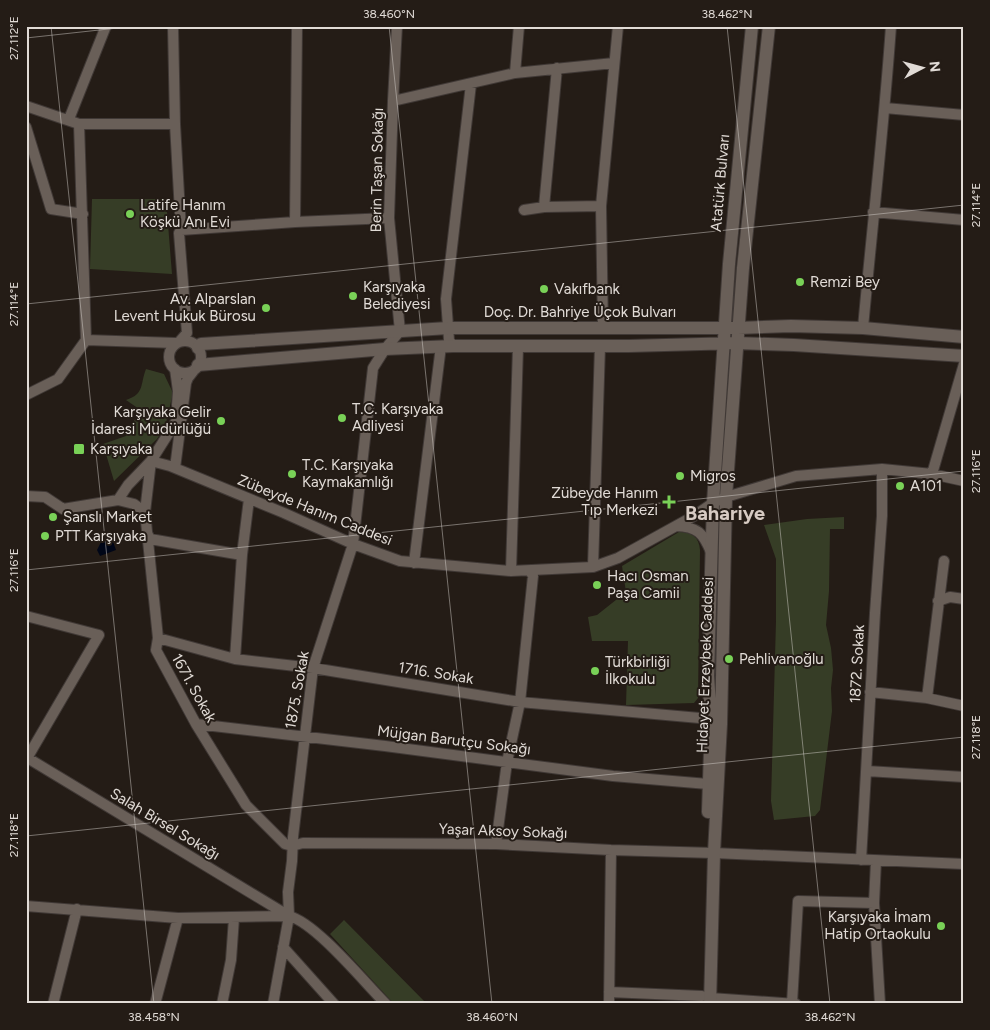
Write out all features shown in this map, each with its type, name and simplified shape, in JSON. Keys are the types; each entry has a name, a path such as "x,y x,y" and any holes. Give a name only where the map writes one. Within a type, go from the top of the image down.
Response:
{"main road":[{"name":"Atatürk Bulvarı","path":"732,328 729,264 752,26"},
{"name":"Atatürk Bulvarı","path":"732,328 769,26"},
{"name":"Doç. Dr. Bahriye Üçok Bulvarı","path":"196,346 201,344 448,328 732,328 791,326 863,328 964,337"},
{"name":"Hidayet Erzeybek Caddesi","path":"705,1000 710,853 721,724 732,328"},
{"name":"Hidayet Erzeybek Caddesi","path":"710,853 708,784 711,720 708,676 713,503 731,343"},
{"path":"196,367 385,349 447,346 630,346 731,343 794,345 964,356"}],"street":[{"path":"26,395 58,379 86,340 82,265 82,214 74,121 106,26"},
{"path":"173,26 175,124 181,230 179,233 187,334 172,347 169,356 169,361 175,369 178,391 173,467"},
{"path":"295,222 297,26"},
{"name":"Berin Taşan Sokağı","path":"397,26 389,218 400,331"},
{"path":"515,73 519,26"},
{"path":"602,328 602,206 618,26"},
{"path":"863,328 873,212 885,108 891,26"},
{"path":"393,101 515,73 614,63"},
{"path":"544,207 557,68"},
{"path":"414,563 449,340 446,299 471,84"},
{"path":"26,106 74,121 175,124"},
{"path":"885,108 964,115"},
{"path":"26,127 51,208 82,214"},
{"path":"524,210 544,207 602,206"},
{"path":"873,212 964,220"},
{"path":"181,230 389,218"},
{"path":"173,467 186,383 196,367 200,356 191,324 184,234 181,230"},
{"path":"353,544 373,368 385,349 400,331"},
{"path":"86,340 178,342 185,340 196,346"},
{"path":"593,567 600,346"},
{"path":"511,571 518,347"},
{"path":"932,474 964,364"},
{"path":"175,369 185,372 196,367"},
{"path":"118,500 128,485 151,461 175,423"},
{"name":"Zübeyde Hanım Caddesi","path":"151,461 173,467 284,512 353,544 400,561 511,571 593,567 618,558 726,497 796,476 882,469 932,474 964,481"},
{"name":"1671. Sokak","path":"151,461 145,512 158,638 156,650 196,724 246,804 284,844 292,846"},
{"name":"1872. Sokak","path":"861,860 882,516 882,469"},
{"path":"26,496 45,497 63,509 118,500 134,504 145,512"},
{"path":"235,659 242,555 249,499"},
{"path":"675,526 692,527 700,533 706,541 712,556"},
{"path":"147,532 150,539 242,555"},
{"name":"1875. Sokak","path":"273,1004 289,916 288,892 292,846 313,668 353,544"},
{"path":"927,698 944,561"},
{"path":"496,844 507,762 520,702 533,576 530,571"},
{"path":"938,601 950,597 964,599"},
{"path":"26,616 99,636 27,758"},
{"name":"1716. Sokak","path":"158,638 235,659 313,668 520,702 711,720"},
{"path":"870,692 927,698 964,706"},
{"name":"Müjgan Barutçu Sokağı","path":"196,724 385,746 613,776 708,784"},
{"name":"Salah Birsel Sokağı","path":"27,758 289,916 297,918 323,938 377,1000 386,1004"},
{"path":"867,771 964,777"},
{"name":"Yaşar Aksoy Sokağı","path":"292,846 302,843 496,844 964,864"},
{"path":"609,1004 611,850"},
{"path":"876,861 874,903 880,1004"},
{"path":"609,992 705,1000 794,1004 798,901 874,903"},
{"path":"26,906 178,918 289,916"},
{"path":"53,1004 77,909"},
{"path":"155,1004 178,918"},
{"path":"222,1004 232,960 234,918"},
{"path":"283,947 334,1004"}],"green space":[{"path":"92,199 166,199 172,274 90,269"},
{"path":"146,369 164,374 173,393 165,427 157,439 114,481 103,444 126,436 133,422 142,411 126,400 139,392"},
{"path":"844,517 844,529 830,529 829,591 826,625 833,670 831,688 832,711 820,810 815,816 774,820 771,801 776,559 764,525 807,519"},
{"path":"679,532 694,536 700,550 698,698 694,703 626,705 628,641 592,641 588,617 597,615 626,592 622,566"},
{"path":"344,920 427,1004 394,1004 330,934"}],"water":[{"path":"110,533 116,550 100,556 97,550 105,534"}],"place":[{"name":"Latife Hanım Köşkü Anı Evi","path":"130,214"},
{"name":"Remzi Bey","path":"800,282"},
{"name":"Vakıfbank","path":"544,289"},
{"name":"Karşıyaka Belediyesi","path":"353,296"},
{"name":"Av. Alparslan Levent Hukuk Bürosu","path":"266,308"},
{"name":"T.C. Karşıyaka Adliyesi","path":"342,418"},
{"name":"Karşıyaka Gelir İdaresi Müdürlüğü","path":"221,421"},
{"name":"Karşıyaka","path":"79,449"},
{"name":"T.C. Karşıyaka Kaymakamlığı","path":"292,474"},
{"name":"Migros","path":"680,476"},
{"name":"A101","path":"900,486"},
{"name":"Zübeyde Hanım Tıp Merkezi","path":"669,502"},
{"name":"Şanslı Market","path":"53,517"},
{"name":"PTT Karşıyaka","path":"45,536"},
{"name":"Hacı Osman Paşa Camii","path":"597,585"},
{"name":"Pehlivanoğlu","path":"729,659"},
{"name":"Türkbirliği İlkokulu","path":"595,671"},
{"name":"Karşıyaka İmam Hatip Ortaokulu","path":"941,926"}],"district":[{"name":"Bahariye","path":"725,513"}]}
